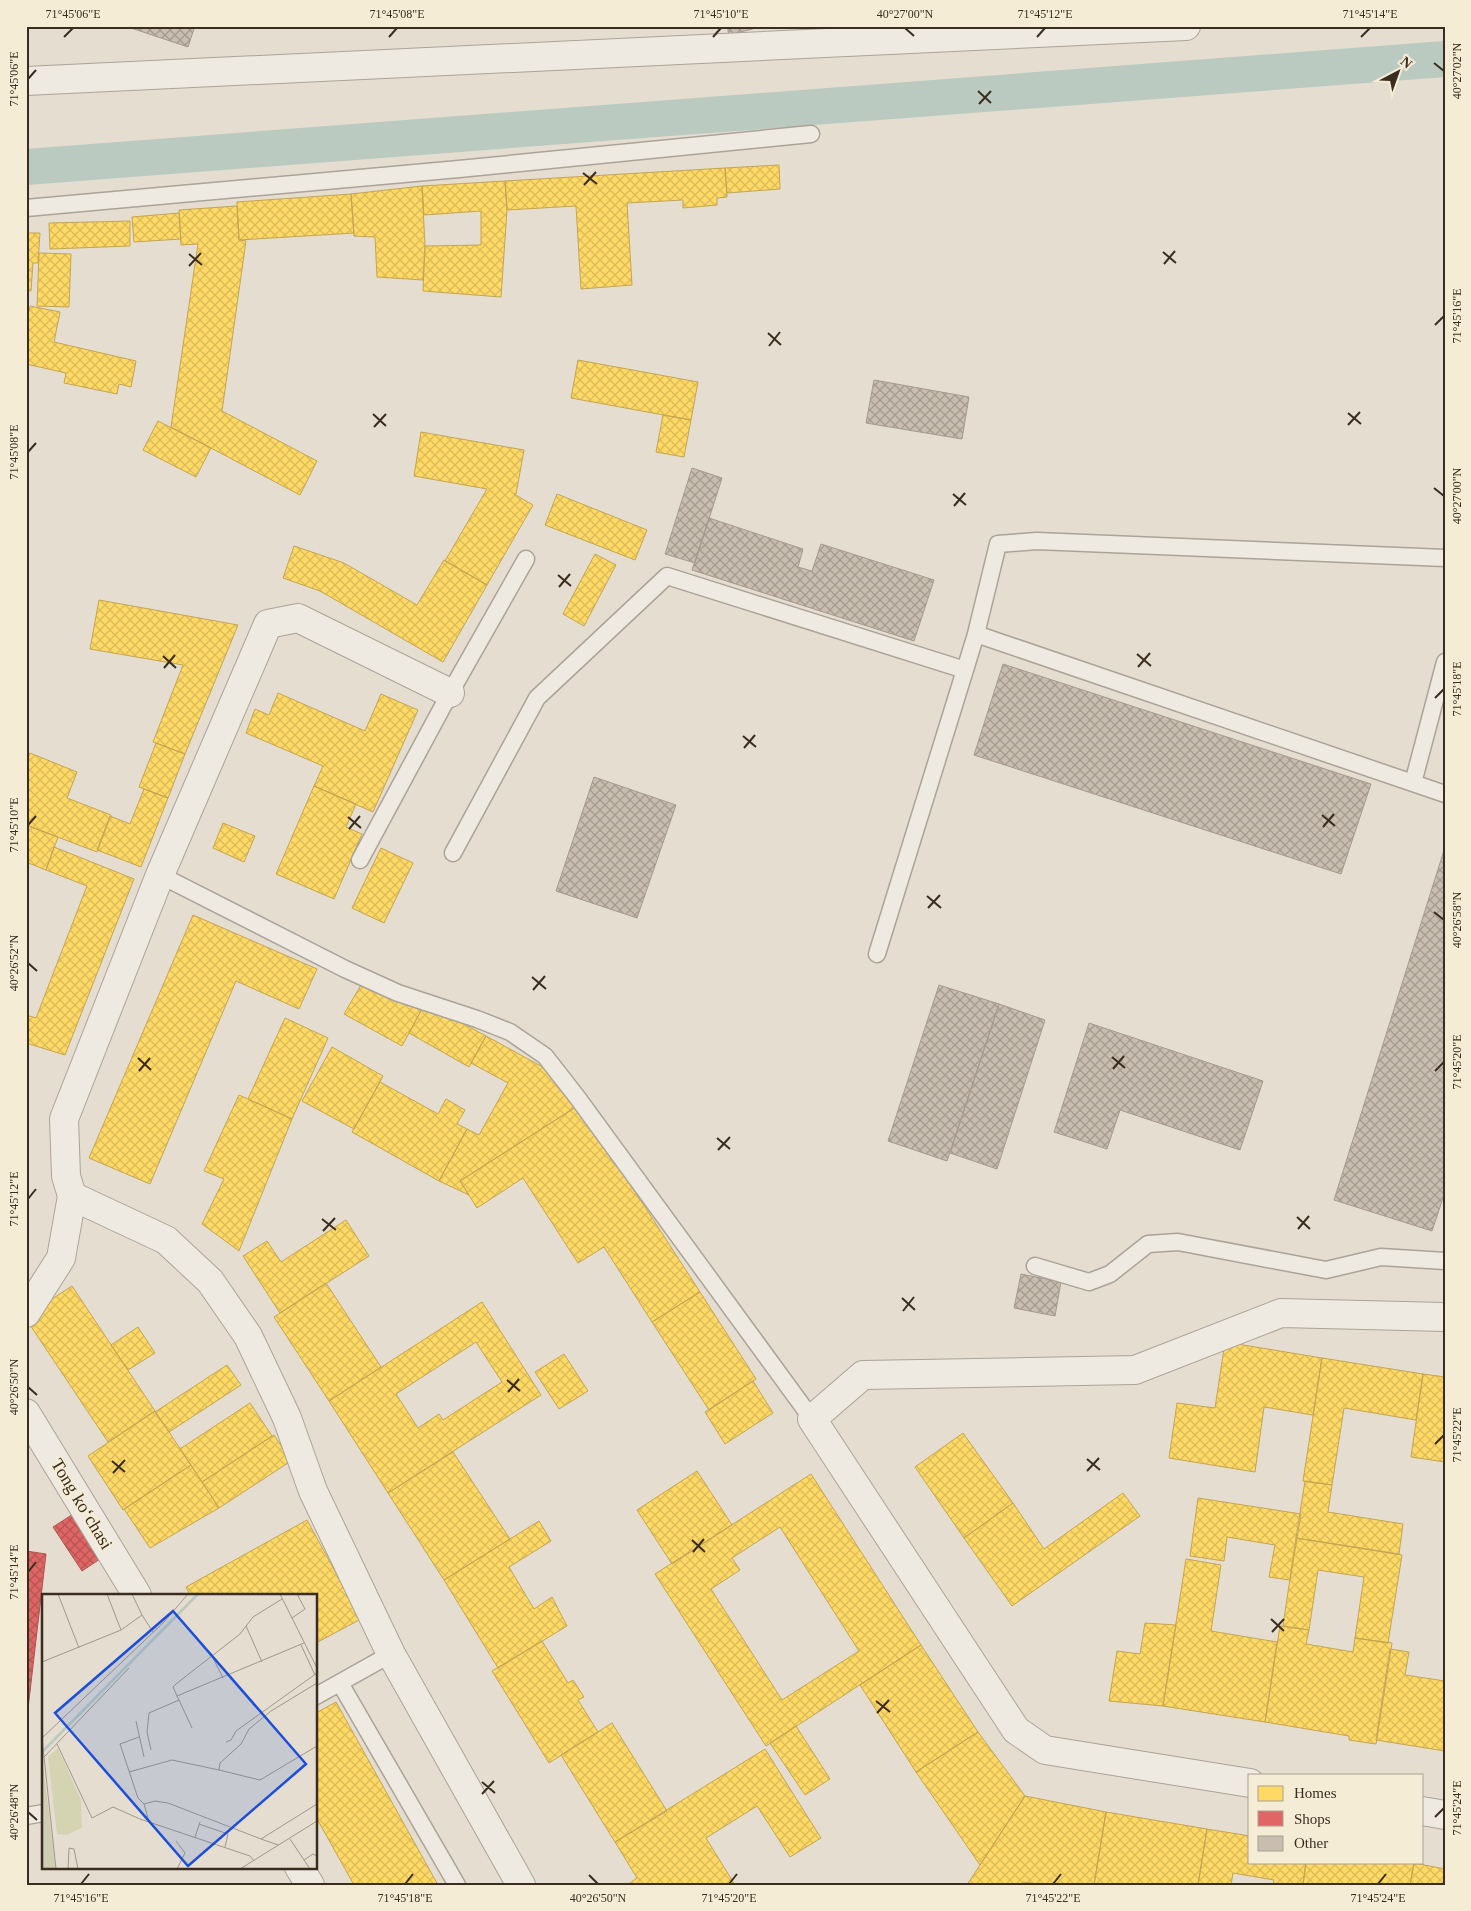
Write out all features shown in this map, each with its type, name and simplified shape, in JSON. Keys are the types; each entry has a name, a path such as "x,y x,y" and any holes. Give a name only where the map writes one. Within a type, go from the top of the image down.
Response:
{"street":[{"path":"26,81 1186,26"},
{"path":"26,1313 61,1258 72,1196 66,1176 64,1119 160,875 268,624 298,618 450,693"},
{"path":"72,1196 166,1240 210,1280 248,1336 287,1418 313,1491 391,1654 521,1885"},
{"path":"1248,1783 1045,1750 1016,1730 812,1419 863,1375 1135,1370 1281,1313 1445,1316"},
{"name":"Tong koʻchasi","path":"26,1413 136,1594"},
{"path":"1424,1811 1445,1815"},
{"path":"300,1868 310,1885"}],"lane":[{"path":"26,208 459,170 811,134"},
{"path":"877,954 976,634 998,544 1037,541 1445,558"},
{"path":"360,860 450,693 526,560"},
{"path":"452,853 537,698 667,576 965,670"},
{"path":"976,634 1445,794"},
{"path":"1413,783 1445,662"},
{"path":"160,875 344,969 398,993 510,1032 545,1056 812,1419"},
{"path":"1035,1266 1089,1282 1110,1274 1148,1244 1178,1242 1326,1270 1381,1257 1445,1261"},
{"path":"318,1695 391,1654"},
{"path":"340,1683 457,1885"},
{"path":"26,1816 42,1813"}],"building: Homes":[{"path":"779,165 780,189 727,193 725,168"},
{"path":"725,168 727,197 717,198 717,205 683,208 683,200 627,203 632,285 581,289 576,206 507,210 505,181"},
{"path":"505,181 507,210 501,297 423,291 425,246 481,245 481,211 424,215 422,186"},
{"path":"422,186 425,246 423,280 377,277 375,237 354,236 351,194"},
{"path":"351,194 354,233 239,240 237,202"},
{"path":"237,206 239,240 246,241 222,411 317,461 300,495 171,427 198,244 181,245 179,210"},
{"path":"179,213 181,239 134,242 132,217"},
{"path":"130,221 130,246 50,249 49,223"},
{"path":"26,233 40,233 38,263 33,263 31,291 26,290"},
{"path":"39,253 71,254 69,307 37,306"},
{"path":"30,306 60,312 54,342 136,361 131,387 119,384 117,394 64,383 66,373 26,364 26,324"},
{"path":"578,360 698,382 691,420 571,398"},
{"path":"663,415 691,420 684,457 656,452"},
{"path":"158,421 211,448 196,477 143,450"},
{"path":"421,432 524,450 516,494 514,494 533,505 487,585 445,561 487,489 414,476"},
{"path":"557,494 647,530 635,560 545,525"},
{"path":"294,546 344,563 417,605 444,560 487,585 443,662 320,591 283,578"},
{"path":"595,554 616,565 584,626 563,614"},
{"path":"99,600 238,625 185,754 153,742 183,665 90,649"},
{"path":"278,693 365,731 381,694 418,710 373,812 314,786 323,766 246,733 255,709 269,715"},
{"path":"156,743 185,754 168,798 139,787"},
{"path":"30,753 77,772 67,798 111,815 97,852 26,825 26,763"},
{"path":"314,786 356,804 346,827 362,834 334,899 276,874"},
{"path":"144,789 168,798 141,867 97,850 110,816 130,824"},
{"path":"223,823 255,836 244,862 213,848"},
{"path":"26,825 58,837 46,870 26,862"},
{"path":"54,847 134,879 65,1055 26,1043 26,1015 36,1018 87,886 46,870"},
{"path":"381,848 413,863 384,923 352,908"},
{"path":"193,915 317,969 299,1009 236,981 150,1184 89,1158"},
{"path":"364,980 421,1011 402,1046 344,1014"},
{"path":"425,1003 486,1036 469,1067 409,1033"},
{"path":"285,1018 328,1038 292,1119 248,1099"},
{"path":"486,1036 550,1071 579,1105 460,1181 469,1195 439,1181 467,1129 479,1135 508,1083 471,1063"},
{"path":"332,1047 383,1076 354,1129 302,1101"},
{"path":"380,1082 438,1114 446,1099 465,1110 457,1124 467,1129 439,1181 352,1132"},
{"path":"239,1095 292,1119 239,1251 202,1224 224,1179 204,1171"},
{"path":"579,1105 700,1292 652,1322 604,1247 578,1263 523,1178 477,1208 460,1181"},
{"path":"346,1220 369,1256 280,1313 243,1256 267,1241 281,1262"},
{"path":"326,1283 381,1367 329,1401 274,1317"},
{"path":"72,1286 155,1411 108,1442 26,1319 26,1316"},
{"path":"700,1292 756,1379 709,1410 652,1322"},
{"path":"482,1302 541,1395 388,1493 329,1401","holes":["476,1342 502,1382 443,1420 439,1414 418,1428 396,1394"]},
{"path":"138,1327 155,1353 128,1370 111,1345"},
{"path":"1225,1342 1322,1358 1313,1415 1264,1407 1255,1472 1169,1458 1177,1403 1215,1408"},
{"path":"564,1354 588,1391 559,1409 535,1372"},
{"path":"1322,1358 1423,1374 1416,1420 1344,1408 1332,1485 1303,1481"},
{"path":"227,1365 241,1385 169,1432 155,1412"},
{"path":"1423,1374 1445,1377 1445,1462 1411,1457"},
{"path":"753,1381 773,1413 725,1444 705,1412"},
{"path":"250,1403 272,1436 202,1482 180,1449"},
{"path":"155,1411 191,1465 123,1510 88,1456"},
{"path":"963,1433 1013,1503 964,1538 915,1467"},
{"path":"274,1435 291,1461 219,1508 202,1482"},
{"path":"453,1452 510,1539 444,1580 388,1493"},
{"path":"191,1465 219,1508 150,1548 124,1509"},
{"path":"697,1471 732,1525 672,1564 637,1510"},
{"path":"811,1474 921,1645 766,1746 655,1574","holes":["780,1527 859,1651 782,1700 711,1589 740,1570 732,1558"]},
{"path":"1305,1481 1332,1485 1328,1512 1403,1524 1399,1554 1296,1538"},
{"path":"1123,1493 1140,1516 1012,1606 964,1538 1013,1503 1044,1549"},
{"path":"1198,1498 1301,1514 1290,1580 1269,1577 1275,1545 1227,1537 1224,1561 1190,1556"},
{"path":"307,1520 361,1619 318,1642 318,1594 190,1594 186,1587"},
{"path":"539,1521 551,1541 509,1567 534,1609 552,1597 567,1626 498,1668 444,1580"},
{"path":"1296,1538 1402,1555 1388,1643 1355,1638 1364,1577 1318,1570 1309,1630 1283,1626"},
{"path":"1186,1559 1221,1565 1211,1631 1277,1642 1265,1722 1163,1706"},
{"path":"1145,1623 1176,1625 1163,1706 1109,1701 1117,1651 1140,1654"},
{"path":"1280,1626 1309,1630 1306,1644 1353,1652 1355,1638 1392,1643 1376,1744 1349,1740 1349,1736 1265,1722"},
{"path":"542,1641 568,1683 573,1680 584,1697 578,1700 598,1732 549,1763 492,1671"},
{"path":"921,1645 978,1732 916,1772 860,1685"},
{"path":"1390,1649 1409,1652 1405,1675 1445,1681 1445,1751 1376,1740"},
{"path":"336,1702 438,1885 354,1885 318,1821 318,1712"},
{"path":"612,1723 667,1811 615,1842 561,1755"},
{"path":"796,1726 830,1779 805,1795 770,1743"},
{"path":"978,1732 1025,1796 980,1865 916,1772"},
{"path":"765,1749 821,1838 790,1857 757,1806 706,1838 735,1885 627,1885 637,1878 615,1842"},
{"path":"1025,1796 1106,1812 1094,1885 1047,1885 1023,1882 1021,1885 967,1885"},
{"path":"1106,1812 1207,1829 1198,1885 1094,1885"},
{"path":"1207,1829 1248,1836 1248,1864 1306,1864 1303,1885 1273,1885 1274,1880 1233,1873 1231,1885 1198,1885"},
{"path":"1306,1864 1414,1864 1410,1885 1303,1885"},
{"path":"1414,1864 1445,1869 1445,1885 1410,1885"}],"building: Shops":[{"path":"81,1509 109,1553 82,1571 53,1527"},
{"path":"26,1551 46,1554 26,1726"}],"building: Other":[{"path":"125,26 195,26 188,47"},
{"path":"727,26 764,26 729,35"},
{"path":"874,380 969,397 962,439 866,423"},
{"path":"692,468 722,478 695,563 665,554"},
{"path":"709,518 803,549 798,567 812,571 821,544 934,580 914,641 692,570"},
{"path":"1003,664 1371,784 1341,874 974,755"},
{"path":"594,777 676,805 637,918 556,891"},
{"path":"1445,847 1445,1192 1432,1231 1334,1200"},
{"path":"939,985 999,1004 947,1161 888,1141"},
{"path":"999,1004 1045,1020 997,1169 950,1153"},
{"path":"1089,1023 1263,1081 1240,1150 1120,1110 1107,1149 1054,1132"},
{"path":"1021,1274 1061,1282 1055,1316 1014,1308"}],"waterway":[{"path":"26,167 1445,59"}]}
